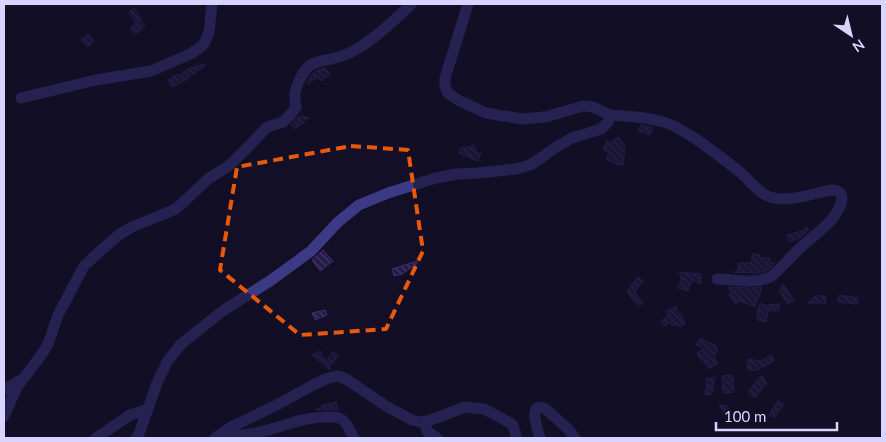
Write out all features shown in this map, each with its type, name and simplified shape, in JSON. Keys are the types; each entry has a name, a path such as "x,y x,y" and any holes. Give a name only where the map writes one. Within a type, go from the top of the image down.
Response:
{"street":[{"path":"21,98 96,80 151,71 190,54 206,42 212,4"},
{"path":"4,416 17,387 34,366 48,344 58,315 84,266 120,234 132,227 176,209 208,179 230,165 266,127 283,122 296,107 295,90 304,71 310,65 320,60 349,54 359,48 411,4"},
{"path":"468,4 445,78 445,86 448,93 458,100 486,113 522,119 545,116 583,106 593,107 610,115 661,121 684,131 741,173 763,193 773,198 799,197 831,190 841,192 842,202 832,219 768,279 750,281 717,279"},
{"path":"138,437 157,383 167,362 181,344 224,310 311,250 338,222 359,205 388,193 436,178 516,168 530,164 572,138 601,129 608,122 610,115"},
{"path":"217,437 231,427 328,378 337,376 346,379 386,406 412,420 424,422 466,407 474,407 484,409 512,424 516,438"},
{"path":"4,390 24,378"},
{"path":"540,438 535,414 537,410 544,407 569,430 574,438"},
{"path":"96,438 130,414 148,409"},
{"path":"217,437 251,434 317,417 335,417 342,419 354,438"},
{"path":"424,422 427,431 437,438"}],"highlighted area":[{"path":"351,146 408,150 423,251 386,329 300,335 220,270 237,167"}],"building":[{"path":"134,8 141,18 135,22 129,12"},
{"path":"140,20 145,26 135,35 130,28"},
{"path":"88,34 94,41 88,47 81,40"},
{"path":"204,64 205,66 188,79 172,87 168,80 188,69"},
{"path":"325,68 330,74 321,81 318,77 308,84 307,82 312,74"},
{"path":"298,117 309,118 295,129 291,124"},
{"path":"641,125 653,127 650,135 638,131"},
{"path":"618,137 625,146 623,165 606,159 609,153 603,149 607,141 610,143"},
{"path":"474,145 477,153 481,153 478,161 459,153 461,147 465,148"},
{"path":"807,227 809,230 799,239 789,242 787,235"},
{"path":"323,250 333,261 320,271 312,260"},
{"path":"753,253 760,255 759,258 770,258 770,263 775,263 768,270 758,273 733,272 738,272 738,263 751,263"},
{"path":"417,261 418,263 402,274 394,276 392,269"},
{"path":"678,272 701,274 701,284 692,280 688,291 678,288 681,274"},
{"path":"638,277 643,281 635,292 643,303 638,307 627,291"},
{"path":"783,284 794,300 788,304 779,291"},
{"path":"729,287 762,287 755,307 738,300 736,304 729,295 731,291"},
{"path":"839,295 858,298 857,304 838,302"},
{"path":"815,296 825,296 826,303 808,303"},
{"path":"760,303 765,305 779,304 779,311 768,311 766,322 757,320"},
{"path":"676,307 685,324 679,327 678,324 672,326 671,322 664,326 661,321 668,316 666,311"},
{"path":"325,310 327,315 315,320 312,313"},
{"path":"701,338 716,346 718,350 714,356 718,363 709,369 697,353 704,348 696,345"},
{"path":"320,351 326,361 333,352 338,356 329,367 330,370 312,355"},
{"path":"771,355 774,361 756,371 747,369 748,359 761,361"},
{"path":"733,375 734,392 723,393 722,376"},
{"path":"762,376 767,384 755,398 748,392"},
{"path":"715,377 712,394 705,395 706,379"},
{"path":"778,400 784,404 774,418 769,415"},
{"path":"336,402 338,410 316,410 323,405"},
{"path":"719,405 727,406 734,418 728,421"}]}
